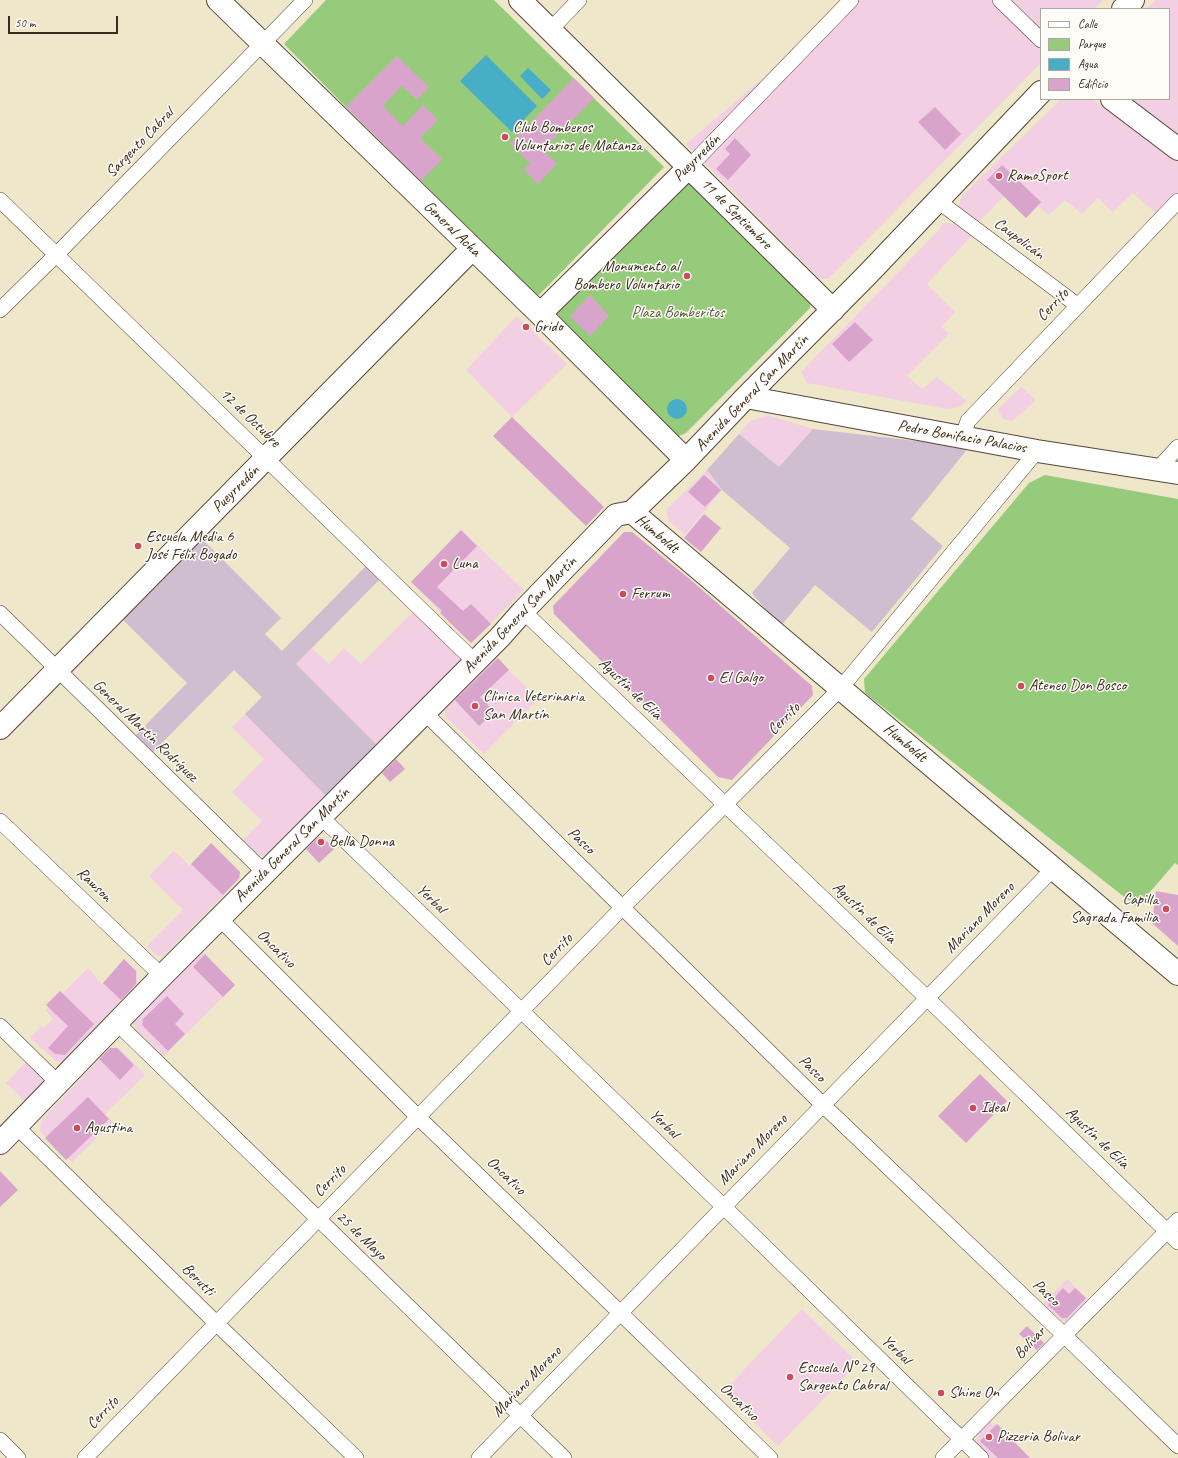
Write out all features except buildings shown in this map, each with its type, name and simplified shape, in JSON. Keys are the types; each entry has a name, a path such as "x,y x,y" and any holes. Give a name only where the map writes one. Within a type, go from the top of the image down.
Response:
{"street":[{"name":"General Acha","path":"218,0 540,314 686,460"},
{"name":"Sargento Cabral","path":"0,310 56,255 305,0"},
{"name":"11 de Septiembre","path":"520,0 551,29 833,310"},
{"path":"551,29 579,0"},
{"name":"Pueyrredón","path":"540,314 689,166 851,0"},
{"path":"1000,0 1040,39"},
{"path":"1125,8 1133,0"},
{"name":"Avenida General San Martín","path":"0,1143 219,918 500,638 523,611 616,515 632,512 686,460 746,397 833,310 1040,93"},
{"path":"1113,100 1178,149"},
{"name":"12 de Octubre","path":"0,200 475,662"},
{"name":"Caupolicán","path":"938,201 1077,305"},
{"name":"Cerrito","path":"962,438 968,420 1077,305 1178,202"},
{"name":"Pueyrredón","path":"0,728 472,249"},
{"name":"Pedro Bonifacio Palacios","path":"746,397 962,438 1178,474"},
{"path":"1157,470 1178,446"},
{"name":"Cerrito","path":"84,1458 623,907 840,689 1037,451"},
{"name":"Humboldt","path":"632,512 1178,974"},
{"name":"Agustín de Elía","path":"523,611 927,998 1178,1242"},
{"name":"General Martín Rodríguez","path":"0,613 56,670 265,873"},
{"name":"Pasco","path":"425,713 823,1105 1064,1334 1178,1446"},
{"name":"Yerbal","path":"320,817 724,1207 981,1458"},
{"name":"Rawson","path":"0,821 162,976"},
{"name":"Mariano Moreno","path":"479,1458 1054,868"},
{"name":"Oncativo","path":"219,918 418,1116 770,1458"},
{"name":"25 de Mayo","path":"117,1023 564,1458"},
{"path":"0,1026 58,1083"},
{"name":"Berutti","path":"16,1126 216,1323 356,1458"},
{"name":"Bolívar","path":"943,1458 1178,1220"},
{"path":"0,1440 18,1458"}],"shaded area":[{"path":"854,0 1103,0 1095,8 1040,8 1040,64 828,279 820,279 686,144"},
{"path":"1156,0 1178,0 1178,134 1131,100 1170,100 1170,8 1147,8"},
{"path":"1060,100 1093,100 1178,162 1178,193 1158,215 1133,193 1113,212 1098,198 1082,214 1065,200 1049,215 1038,206 1026,218 1004,196 977,224 959,208 959,203 962,196"},
{"path":"942,223 954,223 972,235 927,284 955,312 941,327 949,334 907,376 922,389 937,377 967,401 960,407 947,409 807,383 801,372 939,230"},
{"path":"517,316 567,364 512,417 466,370"},
{"path":"1021,387 1036,400 1012,421 1003,419 998,409"},
{"path":"767,415 813,429 779,467 739,434 749,422"},
{"path":"813,429 969,447 911,519 943,546 872,632 815,585 780,627 752,593 790,548 722,490 707,470 739,434 779,467"},
{"path":"707,470 722,490 685,535 668,520 666,510"},
{"path":"461,530 524,590 471,643 411,582"},
{"path":"198,535 281,618 265,634 282,651 368,564 381,578 296,664 381,749 330,800 245,714 262,697 234,670 153,752 136,735 187,683 118,615"},
{"path":"414,611 457,653 461,661 381,749 296,664 312,648 329,664 344,648 361,664"},
{"path":"496,658 538,699 484,754 445,716 445,710"},
{"path":"245,714 330,800 266,857 254,853 242,841 262,821 232,792 264,759 232,727"},
{"path":"211,843 240,872 240,879 162,957 158,956 147,946 183,910 149,876 174,851 190,866"},
{"path":"200,949 235,985 164,1056 135,1028 134,1021 137,1013"},
{"path":"125,960 137,971 137,984 63,1061 57,1062 30,1038 41,1026 44,1028 53,1019 46,1010 88,968 102,984"},
{"path":"110,1048 119,1048 145,1075 105,1114 113,1122 72,1162 40,1131 41,1121"},
{"path":"27,1061 43,1077 47,1084 31,1107 6,1083"},
{"path":"1067,1279 1088,1299 1068,1320 1064,1322 1043,1304"},
{"name":"Escuela N° 29 Sargento Cabral","path":"802,1309 858,1363 778,1446 723,1392"},
{"path":"990,1421 1024,1458 990,1458 977,1442 979,1432"}],"green space":[{"name":"Club Bomberos Voluntarios de Matanza","path":"326,0 494,0 664,167 538,296 284,44"},
{"name":"Plaza Bomberitos","path":"689,180 811,299 810,308 686,433 679,436 672,434 559,322 556,313"},
{"name":"Ateneo Don Bosco","path":"1045,475 1178,499 1178,865 1175,863 1137,907 865,693 864,679 1029,483"}],"water":[{"path":"486,55 537,106 512,132 460,81"},
{"path":"528,68 551,90 542,99 520,76"},
{"path":"677,399 684,402 687,409 684,416 677,419 670,416 667,409 670,402"}],"place":[{"name":"Club Bomberos Voluntarios de Matanza","path":"505,137"},
{"name":"RamoSport","path":"999,176"},
{"name":"Monumento al Bombero Voluntario","path":"687,276"},
{"name":"Grido","path":"526,327"},
{"name":"Escuela Media 6 José Félix Bogado","path":"138,546"},
{"name":"Luna","path":"444,564"},
{"name":"Ferrum","path":"623,594"},
{"name":"El Galgo","path":"711,678"},
{"name":"Ateneo Don Bosco","path":"1021,686"},
{"name":"Clinica Veterinaria San Martín","path":"475,706"},
{"name":"Bella Donna","path":"321,842"},
{"name":"Capilla Sagrada Familia","path":"1166,909"},
{"name":"Ideal","path":"973,1108"},
{"name":"Agustina","path":"77,1128"},
{"name":"Escuela N° 29 Sargento Cabral","path":"790,1377"},
{"name":"Shine On","path":"941,1393"},
{"name":"Pizzeria Bolivar","path":"989,1437"}]}
